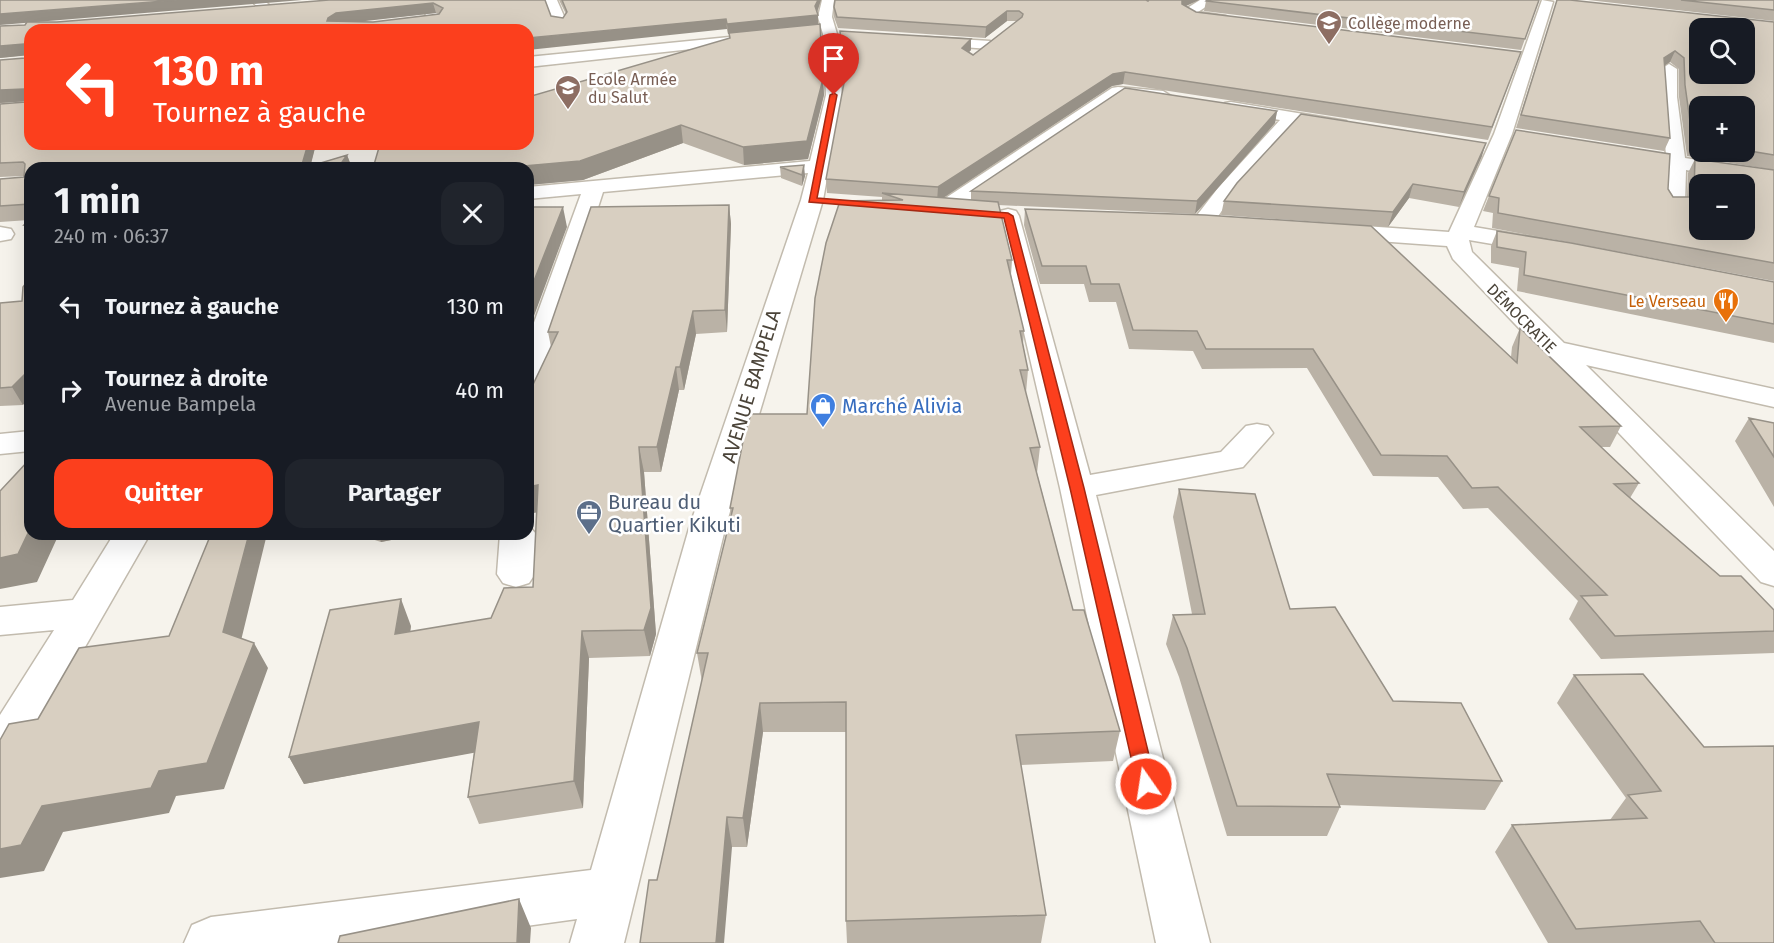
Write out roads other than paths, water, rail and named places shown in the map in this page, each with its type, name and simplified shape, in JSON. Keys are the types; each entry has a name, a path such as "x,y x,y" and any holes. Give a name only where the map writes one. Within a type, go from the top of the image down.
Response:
{"street":[{"path":"423,0 438,24"},
{"path":"551,0 560,23"},
{"path":"1228,5 1209,1 1188,12 1195,16 1240,22"},
{"path":"1459,236 1471,202 1499,142 1522,56 1546,1"},
{"path":"244,11 267,6 274,24"},
{"path":"414,22 431,24"},
{"name":"AVENUE BAMPELA","path":"597,943 708,525 824,201 819,166 834,95 828,26"},
{"path":"972,59 1005,33"},
{"path":"534,61 780,35"},
{"path":"916,40 990,45"},
{"path":"1669,69 1669,98 1676,162 1674,204"},
{"path":"943,210 1118,92 1136,92 1181,99"},
{"path":"1214,104 1360,128"},
{"path":"1202,223 1226,192 1293,117"},
{"path":"1607,151 1774,178"},
{"path":"534,192 819,166"},
{"path":"534,367 594,187"},
{"path":"919,208 1001,215 1077,488 1183,943"},
{"path":"1179,222 1224,224"},
{"path":"1316,230 1459,236 1565,249"},
{"name":"DÉMOCRATIE","path":"1459,236 1461,254 1476,271 1774,573"},
{"path":"1554,349 1774,398"},
{"path":"1077,488 1232,460 1257,433"},
{"path":"0,444 24,442"},
{"path":"0,754 128,540"},
{"path":"516,574 518,540"},
{"path":"0,621 83,613"},
{"path":"235,942 611,891"}],"place":[{"name":"Collège moderne","path":"1329,46"},
{"name":"Ecole Armée du Salut","path":"568,111"},
{"name":"Le Verseau","path":"1726,324"},
{"name":"Marché Alivia","path":"823,429"},
{"name":"Bureau du Quartier Kikuti","path":"589,536"}]}
